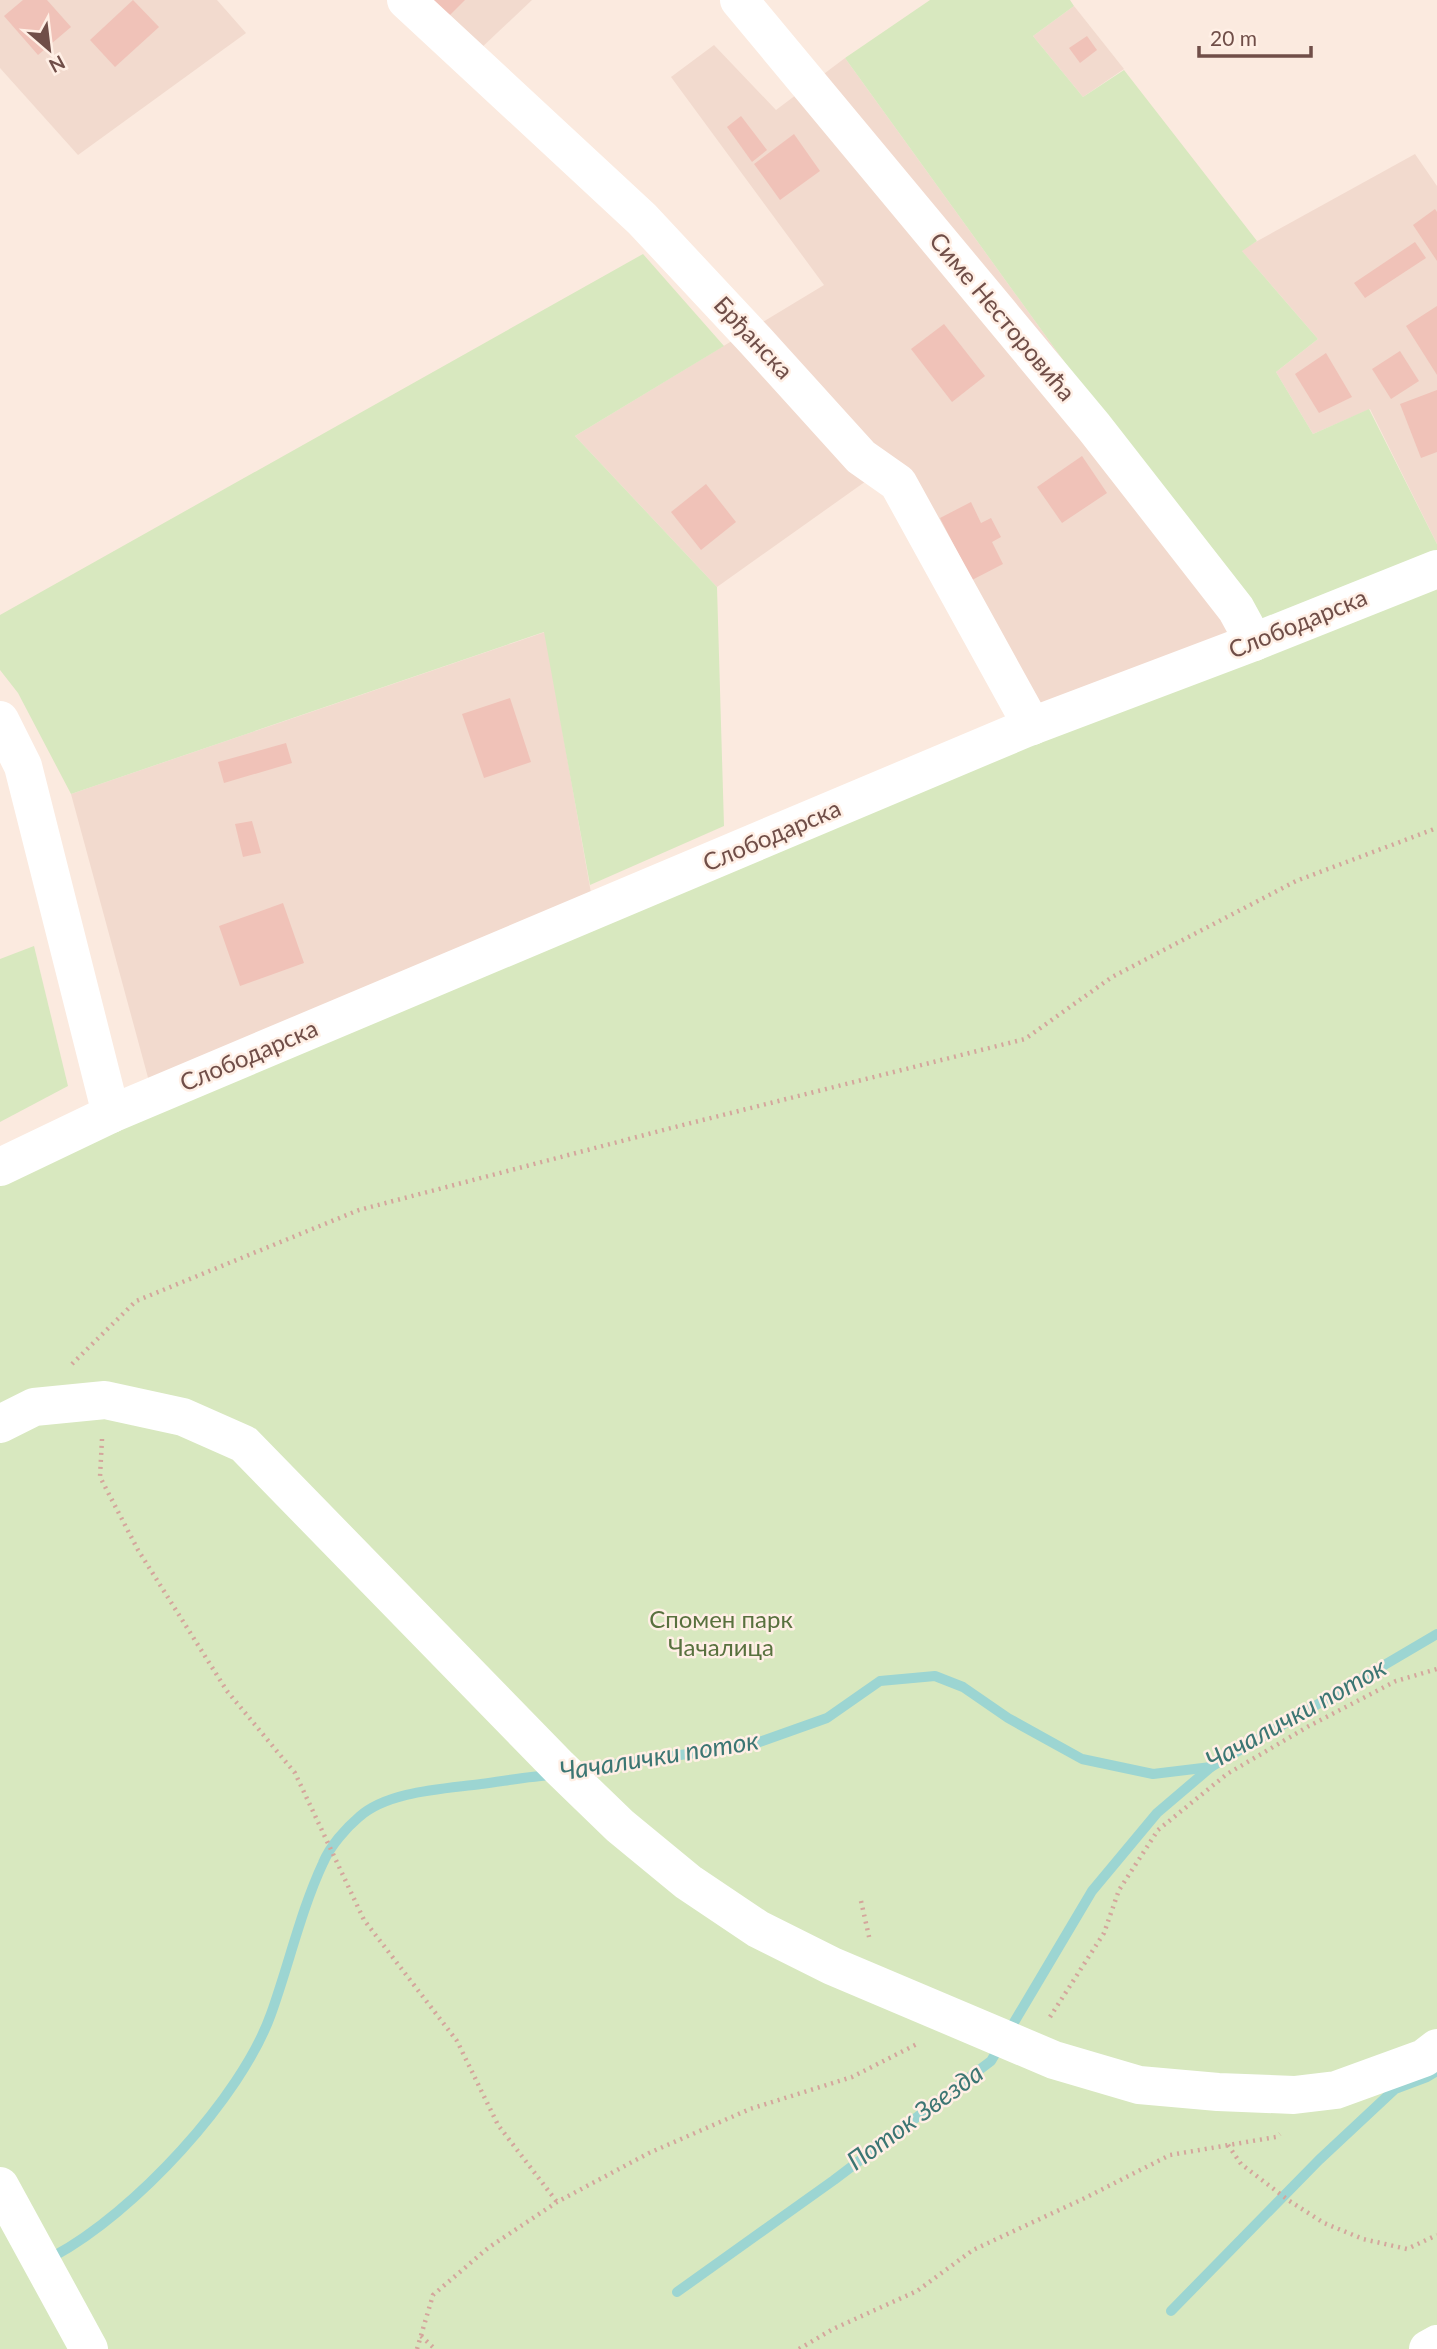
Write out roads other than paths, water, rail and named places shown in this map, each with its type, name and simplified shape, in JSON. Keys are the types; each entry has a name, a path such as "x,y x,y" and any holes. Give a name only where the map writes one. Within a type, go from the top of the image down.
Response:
{"street":[{"name":"Брђанска","path":"406,0 642,219 861,457 898,483 1032,726"},
{"name":"Симе Несторовића","path":"739,0 1094,427 1236,609 1254,642"},
{"name":"Слободарска","path":"0,1167 111,1114 1032,726 1437,569"},
{"path":"0,720 23,766 111,1114"},
{"path":"0,1424 34,1407 105,1400 183,1417 244,1444 620,1826 688,1882 758,1929 832,1966 1054,2060 1139,2085 1294,2095 1336,2090 1424,2058 1437,2048"},
{"path":"0,2186 89,2349"},
{"path":"1428,2349 1437,2344"}],"waterway":[{"name":"Чачалички поток","path":"574,1770 751,1745 827,1718 880,1681 935,1676 963,1687 1008,1718 1082,1759 1153,1774 1211,1767 1437,1634"},
{"name":"Поток Звезда","path":"677,2292 834,2180 991,2061 1092,1891 1157,1813 1211,1767"},
{"name":"Чачалички поток","path":"54,2256 85,2237 150,2183 210,2116 236,2081 271,2014 323,1863 334,1844 354,1821 371,1808 401,1796 555,1775"},
{"path":"1171,2311 1319,2160 1395,2089 1437,2071"}],"park label":[{"name":"Спомен парк Чачалица","path":"721,1634"}]}
